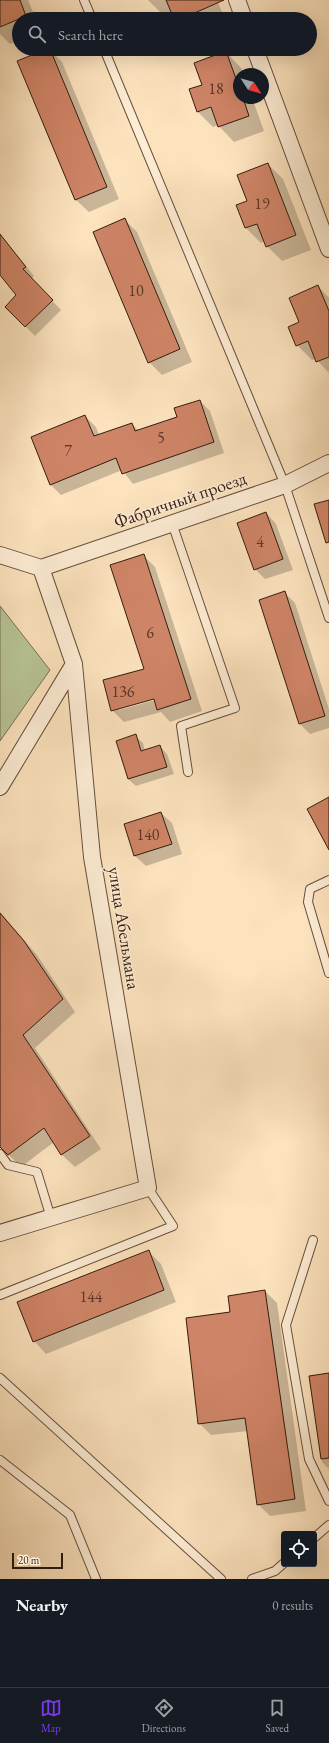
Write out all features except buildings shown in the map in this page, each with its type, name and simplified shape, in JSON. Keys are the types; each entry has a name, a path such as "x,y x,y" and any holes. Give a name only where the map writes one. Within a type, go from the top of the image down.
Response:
{"street":[{"path":"237,0 241,12"},
{"path":"258,56 329,249"},
{"name":"Фабричный проезд","path":"41,568 285,485 329,463"},
{"path":"0,555 41,568"},
{"name":"улица Абельмана","path":"41,568 74,664 92,857 148,1188"},
{"path":"0,787 74,664"},
{"path":"0,1234 148,1188"}],"lane":[{"path":"84,0 89,12"},
{"path":"107,56 285,485 329,618"},
{"path":"172,524 235,708 182,726 188,772"},
{"path":"329,880 310,889 308,902 329,973"},
{"path":"0,1154 8,1165 37,1172 51,1218"},
{"path":"0,1295 173,1226 148,1188"},
{"path":"313,1240 286,1325 309,1459 329,1501"},
{"path":"0,1378 221,1579"},
{"path":"0,1460 70,1515 96,1579"},
{"path":"317,1535 329,1525"},
{"path":"252,1579 275,1571 281,1566"}],"green space":[{"path":"0,606 50,670 0,741"}]}
